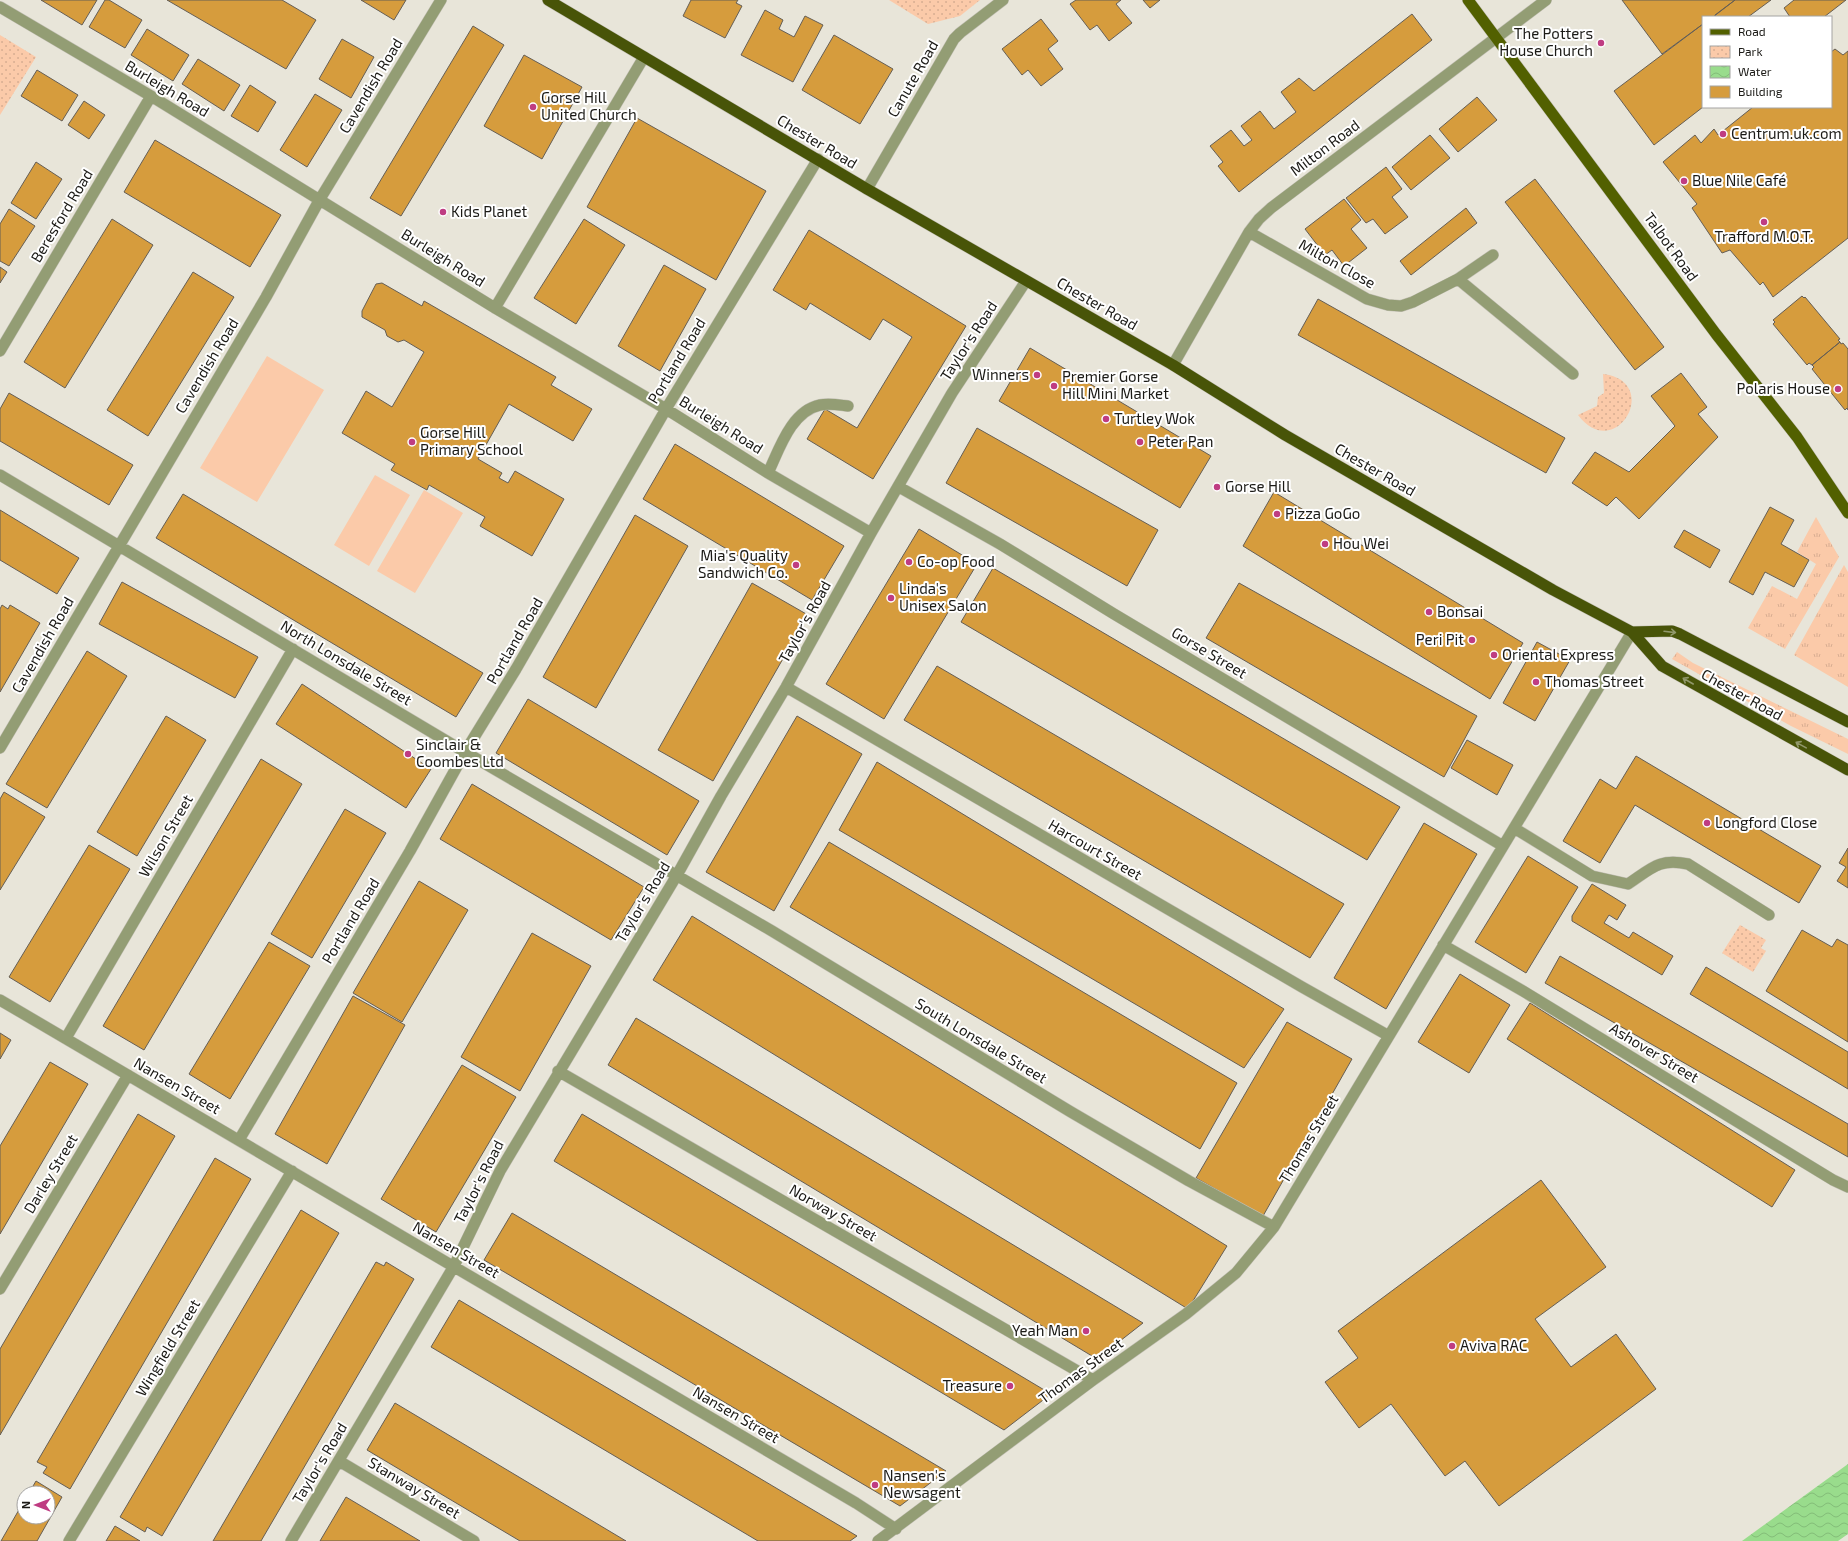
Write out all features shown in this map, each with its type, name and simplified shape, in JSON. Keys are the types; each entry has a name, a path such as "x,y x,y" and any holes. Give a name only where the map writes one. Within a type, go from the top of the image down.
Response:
{"highway":[{"name":"Chester Road","path":"548,0 867,189 1173,365 1285,435 1553,590 1632,632 1662,666 1848,770"},
{"name":"Chester Road","path":"1632,632 1672,631 1680,634 1848,722"}],"main road":[{"name":"Talbot Road","path":"1468,0 1716,334 1797,437 1848,513"}],"street":[{"name":"Cavendish Road","path":"0,748 266,297 320,199 441,0"},
{"name":"Canute Road","path":"867,189 954,39 960,32 1004,0"},
{"name":"Milton Road","path":"1173,365 1249,232 1259,219 1271,208 1546,0"},
{"name":"Burleigh Road","path":"0,7 151,96 495,308 666,409 768,473 871,533"},
{"path":"495,308 644,57"},
{"name":"Beresford Road","path":"0,351 151,96"},
{"name":"Portland Road","path":"239,1140 406,858 465,752 524,656 666,409 818,159"},
{"name":"Milton Close","path":"1249,232 1367,299 1388,305 1401,306 1413,302 1458,279 1493,255"},
{"path":"1458,279 1573,374"},
{"name":"Taylor's Road","path":"291,1541 454,1266 500,1171 558,1071 677,875 721,796 786,687 871,533 952,393 1026,281"},
{"path":"768,473 791,427 807,411 818,405 830,404 848,406"},
{"name":"North Lonsdale Street","path":"0,475 465,752 677,875"},
{"name":"Gorse Street","path":"899,487 1000,544 1114,614 1503,846"},
{"name":"Thomas Street","path":"878,1541 1093,1380 1186,1314 1236,1273 1274,1227 1632,632"},
{"name":"Wilson Street","path":"66,1038 293,649"},
{"name":"Harcourt Street","path":"786,687 1389,1036"},
{"path":"1514,828 1592,876 1628,884 1664,862 1674,861 1688,864 1769,915"},
{"name":"South Lonsdale Street","path":"677,875 1077,1116 1189,1182 1274,1227"},
{"name":"Ashover Street","path":"1443,945 1523,991 1832,1180 1848,1187"},
{"name":"Nansen Street","path":"0,1000 856,1503 896,1529"},
{"name":"Norway Street","path":"558,1071 1093,1380"},
{"name":"Darley Street","path":"0,1289 128,1075"},
{"name":"Wingfield Street","path":"69,1541 292,1171"},
{"name":"Stanway Street","path":"339,1460 474,1541"}],"green space":[{"path":"889,0 980,0 960,16 928,24"},
{"path":"0,35 36,57 0,115"},
{"path":"267,356 324,390 257,502 200,468"},
{"path":"1603,374 1621,380 1630,390 1631,403 1627,416 1618,426 1606,431 1592,428 1578,415 1597,406 1598,397 1604,393"},
{"path":"375,475 410,495 369,566 334,545"},
{"path":"424,490 463,513 415,593 377,571"},
{"path":"1816,517 1839,557 1785,649 1748,628 1772,586 1797,599 1816,564 1797,552"},
{"path":"1844,565 1848,572 1848,687 1794,655"},
{"path":"1677,652 1693,663 1848,739 1848,754 1791,726 1672,659"},
{"path":"1740,925 1766,940 1761,948 1766,951 1753,972 1722,953"}],"water":[{"path":"1848,1464 1848,1534 1838,1541 1742,1541"}],"building":[{"path":"41,0 97,0 82,25"},
{"path":"105,0 109,0 142,20 125,48 89,27"},
{"path":"167,0 282,0 316,20 286,69"},
{"path":"361,0 406,0 394,20"},
{"path":"691,0 738,0 736,3 742,6 725,38 683,16"},
{"path":"1076,0 1121,0 1116,4 1132,23 1109,41 1097,25 1090,30 1070,4"},
{"path":"1143,0 1160,0 1150,8"},
{"path":"1622,0 1735,0 1714,16 1702,16 1702,25 1662,54"},
{"path":"1735,0 1771,0 1749,16 1715,15"},
{"path":"1794,0 1846,0 1825,16 1789,16 1784,8"},
{"path":"765,10 783,20 779,29 794,37 805,16 823,25 793,82 741,55"},
{"path":"1412,14 1432,40 1239,192 1218,166 1223,162 1210,146 1231,130 1244,146 1252,140 1241,126 1260,111 1274,129 1296,112 1281,92 1299,78 1314,91"},
{"path":"1041,19 1058,41 1048,49 1063,69 1041,86 1028,70 1022,75 1002,49"},
{"path":"1702,25 1702,108 1654,145 1614,91"},
{"path":"473,26 504,45 401,216 370,198"},
{"path":"147,29 189,55 173,81 131,55"},
{"path":"834,35 893,69 860,124 802,90"},
{"path":"342,39 374,57 351,98 319,79"},
{"path":"1835,49 1843,55 1848,51 1848,238 1773,297 1763,282 1760,285 1730,250 1722,253 1692,208 1697,204 1663,162 1695,135 1701,143 1714,129 1718,135 1752,108 1832,108 1832,51"},
{"name":"Gorse Hill United Church","path":"524,55 582,87 542,159 484,126"},
{"path":"198,59 240,85 224,111 182,84"},
{"path":"37,70 78,95 62,121 21,96"},
{"path":"250,85 276,102 258,132 231,116"},
{"path":"315,94 342,110 307,167 280,150"},
{"path":"1477,97 1497,120 1458,152 1439,129"},
{"path":"84,101 105,115 89,139 68,125"},
{"path":"637,118 766,191 716,280 587,207"},
{"path":"1430,135 1450,158 1411,190 1392,167"},
{"path":"155,140 281,215 250,267 124,192"},
{"path":"36,162 62,179 36,219 11,203"},
{"path":"1386,167 1402,189 1392,197 1408,217 1385,234 1373,219 1366,223 1346,198"},
{"path":"1535,179 1664,347 1635,370 1505,202"},
{"path":"1344,199 1361,220 1351,229 1367,248 1344,266 1332,250 1325,255 1305,229"},
{"path":"1466,208 1477,223 1411,275 1400,261"},
{"path":"9,209 35,226 9,266 0,261 0,224"},
{"path":"112,219 153,245 65,388 24,362"},
{"path":"584,219 625,245 576,324 534,298"},
{"path":"809,230 966,326 873,479 807,439 825,409 857,428 912,337 883,319 870,340 810,303 806,310 773,290"},
{"path":"664,265 706,289 660,371 618,346"},
{"path":"0,267 7,272 0,283"},
{"path":"193,272 234,297 148,436 107,410"},
{"path":"382,283 422,306 424,301 556,377 551,385 592,409 573,441 509,404 478,459 502,473 499,478 508,483 515,471 564,499 532,556 480,526 485,517 429,485 427,490 391,470 395,464 342,433 366,391 392,407 424,352 404,340 398,342 387,336 385,330 362,317 362,311 376,284"},
{"path":"1802,296 1804,298 1805,297 1840,339 1838,340 1840,342 1812,365 1809,363 1807,365 1773,324 1775,322 1773,320"},
{"path":"1318,299 1565,438 1546,473 1298,335"},
{"name":"Polaris House","path":"1840,342 1841,344 1843,343 1848,349 1848,410 1847,408 1845,410 1812,369 1814,367 1812,365"},
{"path":"1030,348 1211,456 1180,508 999,401"},
{"path":"1681,373 1707,407 1698,414 1718,437 1639,519 1616,497 1607,506 1572,483 1595,452 1629,472 1675,426 1651,396"},
{"path":"9,393 133,465 109,505 0,441 0,409"},
{"path":"977,428 1158,530 1127,586 946,483"},
{"path":"675,444 844,546 812,600 643,499"},
{"path":"1274,492 1523,643 1490,699 1243,546"},
{"path":"183,494 483,673 456,717 156,538"},
{"path":"1770,507 1794,520 1781,544 1809,560 1794,587 1765,572 1753,595 1729,582"},
{"path":"0,510 79,558 57,594 0,560"},
{"path":"635,515 688,546 596,708 543,677"},
{"path":"919,529 977,564 884,719 826,684"},
{"path":"1684,530 1720,550 1710,568 1674,547"},
{"path":"993,568 1400,807 1367,860 961,622"},
{"path":"122,582 258,657 235,698 99,624"},
{"path":"752,583 808,615 713,781 658,750"},
{"path":"1239,583 1477,716 1444,777 1206,638"},
{"path":"2,605 8,609 10,605 40,623 0,692 0,609"},
{"name":"Thomas Street","path":"1537,642 1570,660 1535,721 1503,703"},
{"path":"87,651 127,676 47,808 6,784"},
{"path":"937,666 1344,904 1310,958 904,720"},
{"path":"302,684 431,769 406,808 276,724"},
{"path":"528,699 699,801 667,855 496,753"},
{"path":"166,716 206,740 137,856 97,832"},
{"path":"797,716 862,754 774,911 706,872"},
{"path":"1467,740 1513,765 1497,795 1451,768"},
{"name":"Longford Close","path":"1636,756 1821,866 1799,903 1635,805 1600,863 1563,841 1600,779 1616,789"},
{"path":"261,759 302,784 144,1050 103,1026"},
{"path":"877,762 1284,1009 1244,1068 839,830"},
{"path":"472,784 644,887 611,940 440,839"},
{"path":"4,792 45,817 0,890 0,799"},
{"path":"345,809 386,833 312,958 271,934"},
{"path":"1424,823 1477,854 1386,1009 1334,978"},
{"path":"829,842 1237,1083 1200,1149 790,907"},
{"path":"89,845 130,869 50,1002 9,977"},
{"path":"1848,848 1848,888 1837,881 1846,867 1839,863"},
{"path":"1528,856 1578,887 1526,973 1475,942"},
{"path":"419,881 468,910 402,1022 353,993"},
{"path":"1592,884 1626,905 1617,920 1609,915 1604,923 1629,938 1633,932 1673,956 1662,975 1572,921 1572,916"},
{"path":"692,916 1227,1246 1188,1309 653,980"},
{"path":"1802,930 1832,947 1837,939 1848,945 1848,1042 1766,991"},
{"path":"532,933 591,966 520,1091 461,1057"},
{"path":"269,942 310,966 230,1099 189,1074"},
{"path":"1560,956 1848,1124 1848,1157 1545,983"},
{"path":"1706,967 1848,1052 1848,1089 1690,994"},
{"path":"1460,974 1510,1005 1469,1073 1418,1042"},
{"path":"353,996 405,1025 327,1164 275,1134"},
{"path":"1530,1003 1795,1170 1772,1207 1507,1039"},
{"path":"636,1018 1143,1323 1097,1359 608,1065"},
{"path":"1287,1022 1352,1059 1263,1216 1196,1178"},
{"path":"0,1033 11,1040 0,1059"},
{"path":"50,1062 88,1084 0,1234 0,1146"},
{"path":"462,1065 516,1097 436,1232 381,1199"},
{"path":"138,1114 175,1136 0,1435 0,1349"},
{"path":"582,1114 1051,1394 1004,1430 554,1161"},
{"path":"215,1158 251,1179 70,1489 43,1473 47,1467 37,1462"},
{"name":"Aviva RAC","path":"1541,1180 1606,1267 1535,1319 1571,1367 1616,1334 1656,1389 1499,1506 1465,1461 1445,1476 1391,1404 1359,1428 1325,1382 1358,1358 1338,1331"},
{"path":"301,1210 339,1233 162,1536 147,1527 145,1532 120,1517"},
{"path":"512,1213 946,1471 900,1506 484,1260"},
{"path":"376,1262 384,1266 386,1262 414,1279 261,1541 213,1541"},
{"path":"459,1300 857,1536 850,1541 758,1541 431,1347"},
{"path":"395,1403 626,1541 520,1541 367,1450"},
{"path":"36,1481 42,1485 34,1485"},
{"path":"56,1493 62,1497 56,1508"},
{"path":"346,1497 420,1541 320,1541"},
{"path":"16,1515 16,1525 46,1525 37,1541 1,1541"},
{"path":"115,1526 140,1541 106,1541"}],"place":[{"name":"The Potters House Church","path":"1601,43"},
{"name":"Gorse Hill United Church","path":"533,107"},
{"name":"Centrum.uk.com","path":"1723,134"},
{"name":"Blue Nile Café","path":"1684,181"},
{"name":"Kids Planet","path":"443,212"},
{"name":"Trafford M.O.T.","path":"1764,222"},
{"name":"Winners","path":"1037,375"},
{"name":"Premier Gorse Hill Mini Market","path":"1054,386"},
{"name":"Polaris House","path":"1838,389"},
{"name":"Turtley Wok","path":"1106,419"},
{"name":"Gorse Hill Primary School","path":"412,442"},
{"name":"Peter Pan","path":"1140,442"},
{"name":"Gorse Hill","path":"1217,487"},
{"name":"Pizza GoGo","path":"1277,514"},
{"name":"Hou Wei","path":"1325,544"},
{"name":"Co-op Food","path":"909,562"},
{"name":"Mia's Quality Sandwich Co.","path":"796,565"},
{"name":"Linda's Unisex Salon","path":"891,598"},
{"name":"Bonsai","path":"1429,612"},
{"name":"Peri Pit","path":"1472,640"},
{"name":"Oriental Express","path":"1494,655"},
{"name":"Thomas Street","path":"1536,682"},
{"name":"Sinclair & Coombes Ltd","path":"408,754"},
{"name":"Longford Close","path":"1707,823"},
{"name":"Yeah Man","path":"1086,1331"},
{"name":"Aviva RAC","path":"1452,1346"},
{"name":"Treasure","path":"1010,1386"},
{"name":"Nansen's Newsagent","path":"875,1485"}]}
